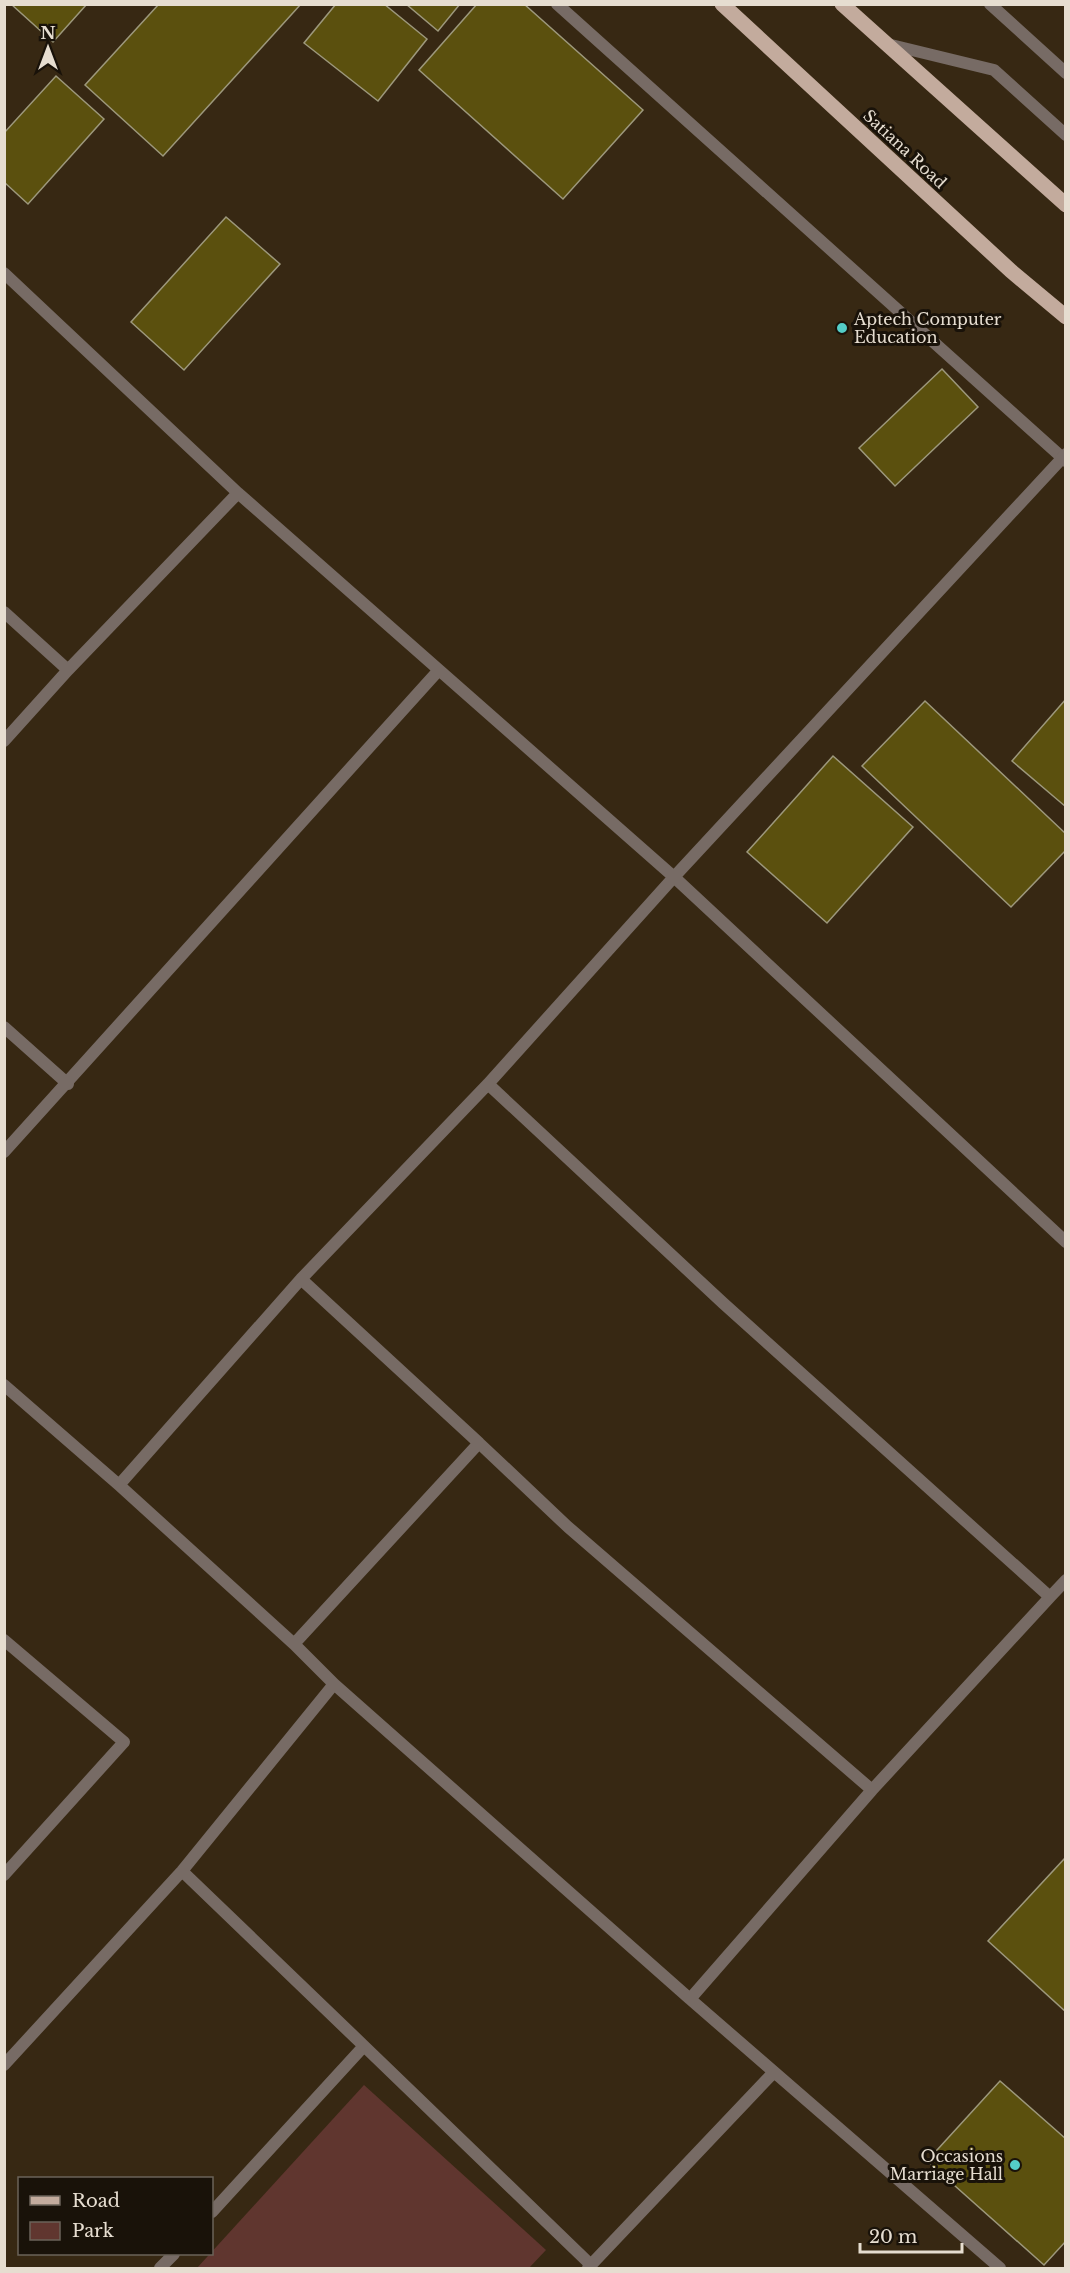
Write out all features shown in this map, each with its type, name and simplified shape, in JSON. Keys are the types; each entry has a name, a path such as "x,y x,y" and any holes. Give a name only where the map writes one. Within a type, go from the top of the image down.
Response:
{"main road":[{"name":"Satiana Road","path":"722,4 1011,271 1065,317"},
{"path":"842,4 1064,201"}],"street":[{"path":"119,1485 301,1279 488,1084 675,877 1064,458 557,4"},
{"path":"990,4 1065,73"},
{"path":"886,44 994,70 1065,135"},
{"path":"4,273 238,493 675,877 1065,1242"},
{"path":"4,741 68,670 238,493"},
{"path":"4,612 68,670"},
{"path":"4,1152 68,1084 438,671"},
{"path":"4,1027 68,1084"},
{"path":"488,1084 723,1303 1050,1598"},
{"path":"301,1279 568,1527 872,1790"},
{"path":"4,1385 119,1485 294,1644 334,1684 773,2073 1000,2268"},
{"path":"294,1644 479,1443"},
{"path":"690,1999 872,1790 1065,1580"},
{"path":"4,1640 124,1742 4,1875"},
{"path":"4,2065 182,1871 334,1684"},
{"path":"182,1871 590,2267 773,2073"},
{"path":"213,2211 364,2046"},
{"path":"160,2268 172,2255"}],"green space":[{"path":"364,2085 546,2250 529,2268 197,2268 209,2255 213,2255 213,2250"}],"building":[{"path":"11,4 87,4 53,42"},
{"path":"159,4 301,4 163,156 85,85"},
{"path":"336,4 384,4 427,39 378,101 304,43"},
{"path":"406,4 460,4 438,31"},
{"path":"477,4 524,4 643,110 563,199 419,70"},
{"path":"56,76 104,119 28,204 4,182 4,133"},
{"path":"226,217 280,264 184,370 131,322"},
{"path":"942,369 978,407 895,486 859,448"},
{"path":"1066,699 1066,807 1012,761"},
{"path":"925,701 1066,834 1066,850 1011,907 862,766"},
{"path":"833,756 913,827 827,923 747,852"},
{"path":"1066,1857 1066,2012 988,1941"},
{"path":"1000,2081 1066,2139 1066,2241 1044,2265 927,2161"}],"place":[{"name":"Aptech Computer Education","path":"842,328"},
{"name":"Occasions Marriage Hall","path":"1015,2165"}]}
